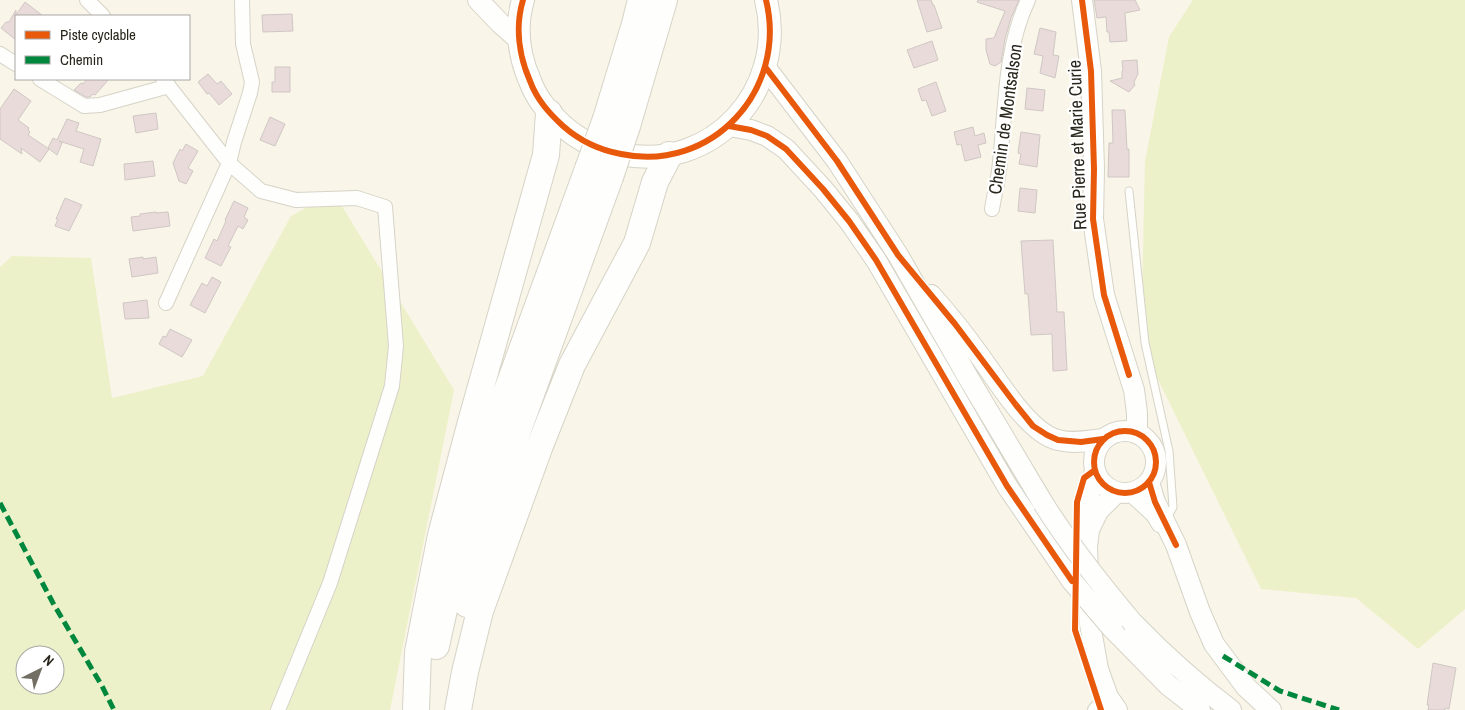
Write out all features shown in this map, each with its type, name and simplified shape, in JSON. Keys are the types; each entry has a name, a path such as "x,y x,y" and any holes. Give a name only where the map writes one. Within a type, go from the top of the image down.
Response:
{"highway":[{"path":"616,123 642,0"},
{"path":"448,710 454,659 481,546 599,173 616,123 664,0"},
{"path":"416,710 418,652 441,535 546,155 549,113"},
{"path":"458,710 480,611 539,448 572,365 637,243 655,182 669,155"},
{"path":"426,710 434,657 459,542 492,429 599,173"}],"main road":[{"path":"478,0 519,40"},
{"path":"523,0 520,10 519,40 523,66 534,91 549,113 574,136 603,151 636,158 669,155 701,145 729,126 745,109 757,89 766,68 771,42 770,14 766,0"},
{"name":"Rue Pierre et Marie Curie","path":"1082,0 1091,80 1094,169 1093,219 1104,295 1134,390 1137,433"},
{"path":"766,68 837,161 898,255 969,379 1062,534 1133,623 1191,679 1231,710"},
{"path":"729,126 767,136 786,149 849,221 876,260 1007,486 1072,581 1112,628 1168,685 1200,710"},
{"path":"898,255 956,324 1033,426 1046,436 1058,440 1081,442 1108,436 1120,431 1137,433 1145,438 1155,454 1156,464 1154,473 1149,482 1136,491 1123,492 1103,484 1095,470"},
{"path":"1107,706 1090,624 1087,547 1089,530 1086,514 1095,470 1095,454 1122,413 1129,375"},
{"path":"1149,482 1155,502 1176,545 1200,612 1214,644 1246,687 1271,710"},
{"path":"1089,530 1098,511 1123,492"}],"street":[{"path":"87,0 102,15"},
{"path":"166,303 229,163 248,100 252,82 243,44 242,0"},
{"name":"Chemin de Montsalson","path":"992,210 999,172 1010,58 1022,12 1028,0"},
{"path":"0,54 15,63"},
{"path":"42,80 84,106 100,105 166,82 229,163 261,191 296,200 357,198 385,207 396,346 392,386 330,583 278,710"},
{"path":"1123,492 1153,515 1165,535 1193,619 1205,642 1223,656"}],"lane":[{"path":"1129,191 1145,343 1170,451 1173,507 1165,521"}],"green space":[{"path":"1193,0 1465,0 1465,609 1418,649 1356,598 1261,589 1141,345 1145,161 1169,37"},
{"path":"334,193 454,390 390,710 0,710 0,267 12,256 91,258 112,398 203,376 291,216"}],"building":[{"path":"917,0 931,0 942,28 927,32"},
{"path":"978,0 1019,0 1011,18 1001,62 995,66 990,64 986,50 986,39 994,38 1005,11 977,2"},
{"path":"1094,0 1135,0 1140,10 1125,13 1127,41 1110,42 1106,17 1097,18"},
{"path":"25,2 42,15 16,15"},
{"path":"16,10 15,39 1,28 6,22 9,22"},
{"path":"292,14 293,31 263,32 262,15"},
{"path":"1040,28 1056,32 1053,55 1059,56 1055,78 1040,73 1043,56 1034,54"},
{"path":"932,41 938,60 914,68 907,50"},
{"path":"1137,60 1138,74 1134,82 1135,85 1129,92 1110,81 1122,78 1122,61"},
{"path":"275,67 290,67 290,92 272,92 272,82 275,82"},
{"path":"208,74 217,84 221,81 232,94 219,105 198,82"},
{"path":"86,80 108,80 95,95 93,94 90,97 86,97 74,90 81,83 83,84"},
{"path":"936,82 946,111 932,116 926,100 922,101 918,89"},
{"path":"1027,88 1045,90 1043,111 1025,109"},
{"path":"14,89 31,101 18,120 29,128 30,132 28,135 49,149 40,162 21,148 22,154 0,139 0,109"},
{"path":"1112,110 1125,110 1127,149 1129,149 1129,177 1108,177 1109,143 1113,143"},
{"path":"156,113 158,129 136,133 133,116"},
{"path":"270,117 285,124 275,146 260,140"},
{"path":"67,119 79,123 76,131 101,139 93,166 80,162 84,149 59,141 62,143 57,155 48,148 53,138 57,140"},
{"path":"973,127 975,136 984,133 986,143 978,145 981,157 965,161 961,144 957,145 954,132"},
{"path":"1021,132 1040,135 1037,167 1019,164 1021,154 1018,153"},
{"path":"186,144 198,151 188,168 193,171 186,184 179,181 173,163 180,149 182,151"},
{"path":"153,161 155,176 125,180 124,164"},
{"path":"1020,188 1037,190 1035,213 1018,211"},
{"path":"65,198 82,205 69,231 55,226"},
{"path":"234,201 248,208 244,217 248,220 243,229 238,226 228,246 231,247 221,266 205,258 214,239 217,241"},
{"path":"156,212 168,212 170,226 133,231 131,217"},
{"path":"1053,240 1057,312 1064,312 1067,370 1053,371 1052,334 1031,335 1028,294 1025,294 1021,241"},
{"path":"143,257 143,259 156,257 158,273 132,277 129,259"},
{"path":"212,277 221,282 205,313 190,305 202,283 207,286"},
{"path":"147,300 149,318 125,319 123,303"},
{"path":"170,329 192,340 182,357 159,344 163,336 166,337"},
{"path":"1433,663 1456,668 1449,709 1428,710 1429,705 1427,705"}],"marked path":[{"path":"0,503 53,603 114,710"},
{"path":"1223,656 1280,691 1339,710"}],"cycle path":[{"path":"523,0 519,21 519,41 523,62 533,88 548,111 569,131 597,147 621,154 654,157 685,151 713,137 736,118 754,93 765,65 770,33 766,0"},
{"path":"1082,0 1091,71 1094,169 1093,219 1104,295 1129,375"},
{"path":"766,68 837,161 898,255 955,324 1033,426 1058,440 1081,442 1103,439"},
{"path":"729,126 751,130 767,136 786,149 823,189 849,221 876,260 1007,486 1072,581"},
{"path":"1125,431 1137,433 1147,440 1154,450 1156,462 1154,474 1147,484 1137,491 1125,493 1113,491 1103,484 1096,474 1094,462 1096,450 1103,440 1113,433 1125,431"},
{"path":"1095,470 1084,478 1077,502 1075,630 1101,710"},
{"path":"1149,482 1155,502 1176,545"}]}
